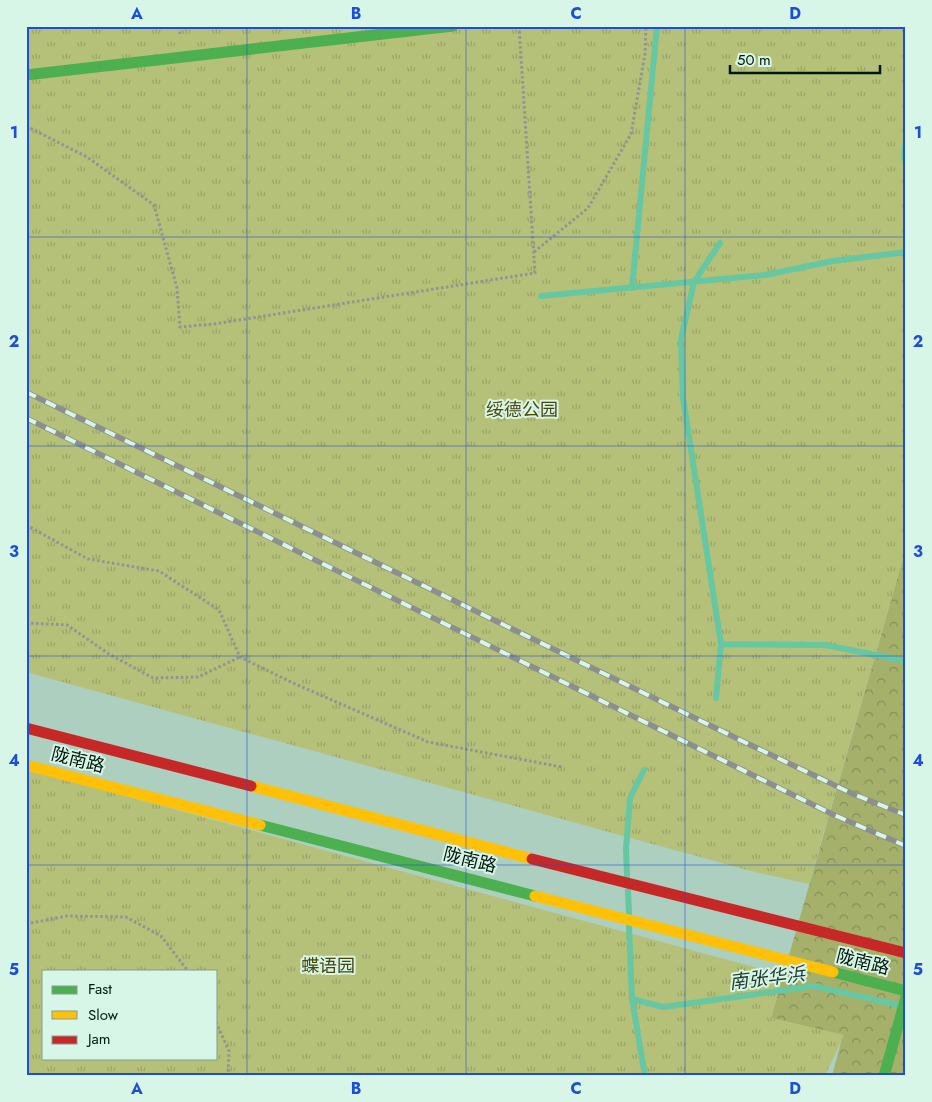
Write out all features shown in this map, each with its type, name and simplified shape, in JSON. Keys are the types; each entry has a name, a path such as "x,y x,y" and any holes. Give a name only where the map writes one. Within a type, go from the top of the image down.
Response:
{"main road":[{"path":"26,75 453,26"},
{"name":"陇南路","path":"26,728 583,872 906,953"},
{"name":"陇南路","path":"26,765 906,991"},
{"path":"884,1076 906,997"}],"path":[{"path":"26,126 87,157 154,204 177,288 180,327 214,324 535,273 519,26"},
{"path":"534,253 588,208 631,134 645,54 646,26"},
{"path":"26,525 88,559 159,571 219,610 240,657 293,683 428,742 562,767"},
{"path":"26,623 67,625 109,654 153,678 198,677 240,657"},
{"path":"26,924 67,916 126,917 161,936 187,970"},
{"path":"218,1026 229,1051 228,1076"}],"green space":[{"name":"绥德公园","path":"26,26 906,26 906,548 809,884 751,871 26,672"},
{"path":"906,548 906,1076 832,1076 843,1035 771,1018"},
{"name":"蝶语园","path":"26,769 783,975 771,1018 844,1035 825,1076 26,1076"}],"waterway":[{"path":"632,288 657,26"},
{"path":"906,140 904,156 906,163"},
{"path":"716,698 721,644 683,398 681,339 694,282 720,243"},
{"path":"541,296 765,275 833,261 906,252"},
{"path":"721,644 825,645 906,661"},
{"path":"627,876 626,849 630,798 644,770"},
{"path":"628,891 629,913"},
{"name":"南张华浜","path":"629,926 632,999 645,1076"},
{"name":"南张华浜","path":"632,999 663,1007 814,986 898,1005"}],"railway":[{"path":"26,392 736,738 853,794 906,815"},
{"path":"26,418 834,815 906,846"}],"traffic: fast":[{"path":"26,75 453,26"},
{"path":"260,825 535,896"},
{"path":"833,972 906,991"},
{"path":"884,1076 906,997"}],"traffic: slow":[{"path":"26,765 260,825"},
{"path":"251,786 532,859"},
{"path":"535,896 833,972"}],"traffic: jam":[{"path":"26,728 251,786"},
{"path":"532,859 906,953"}]}
